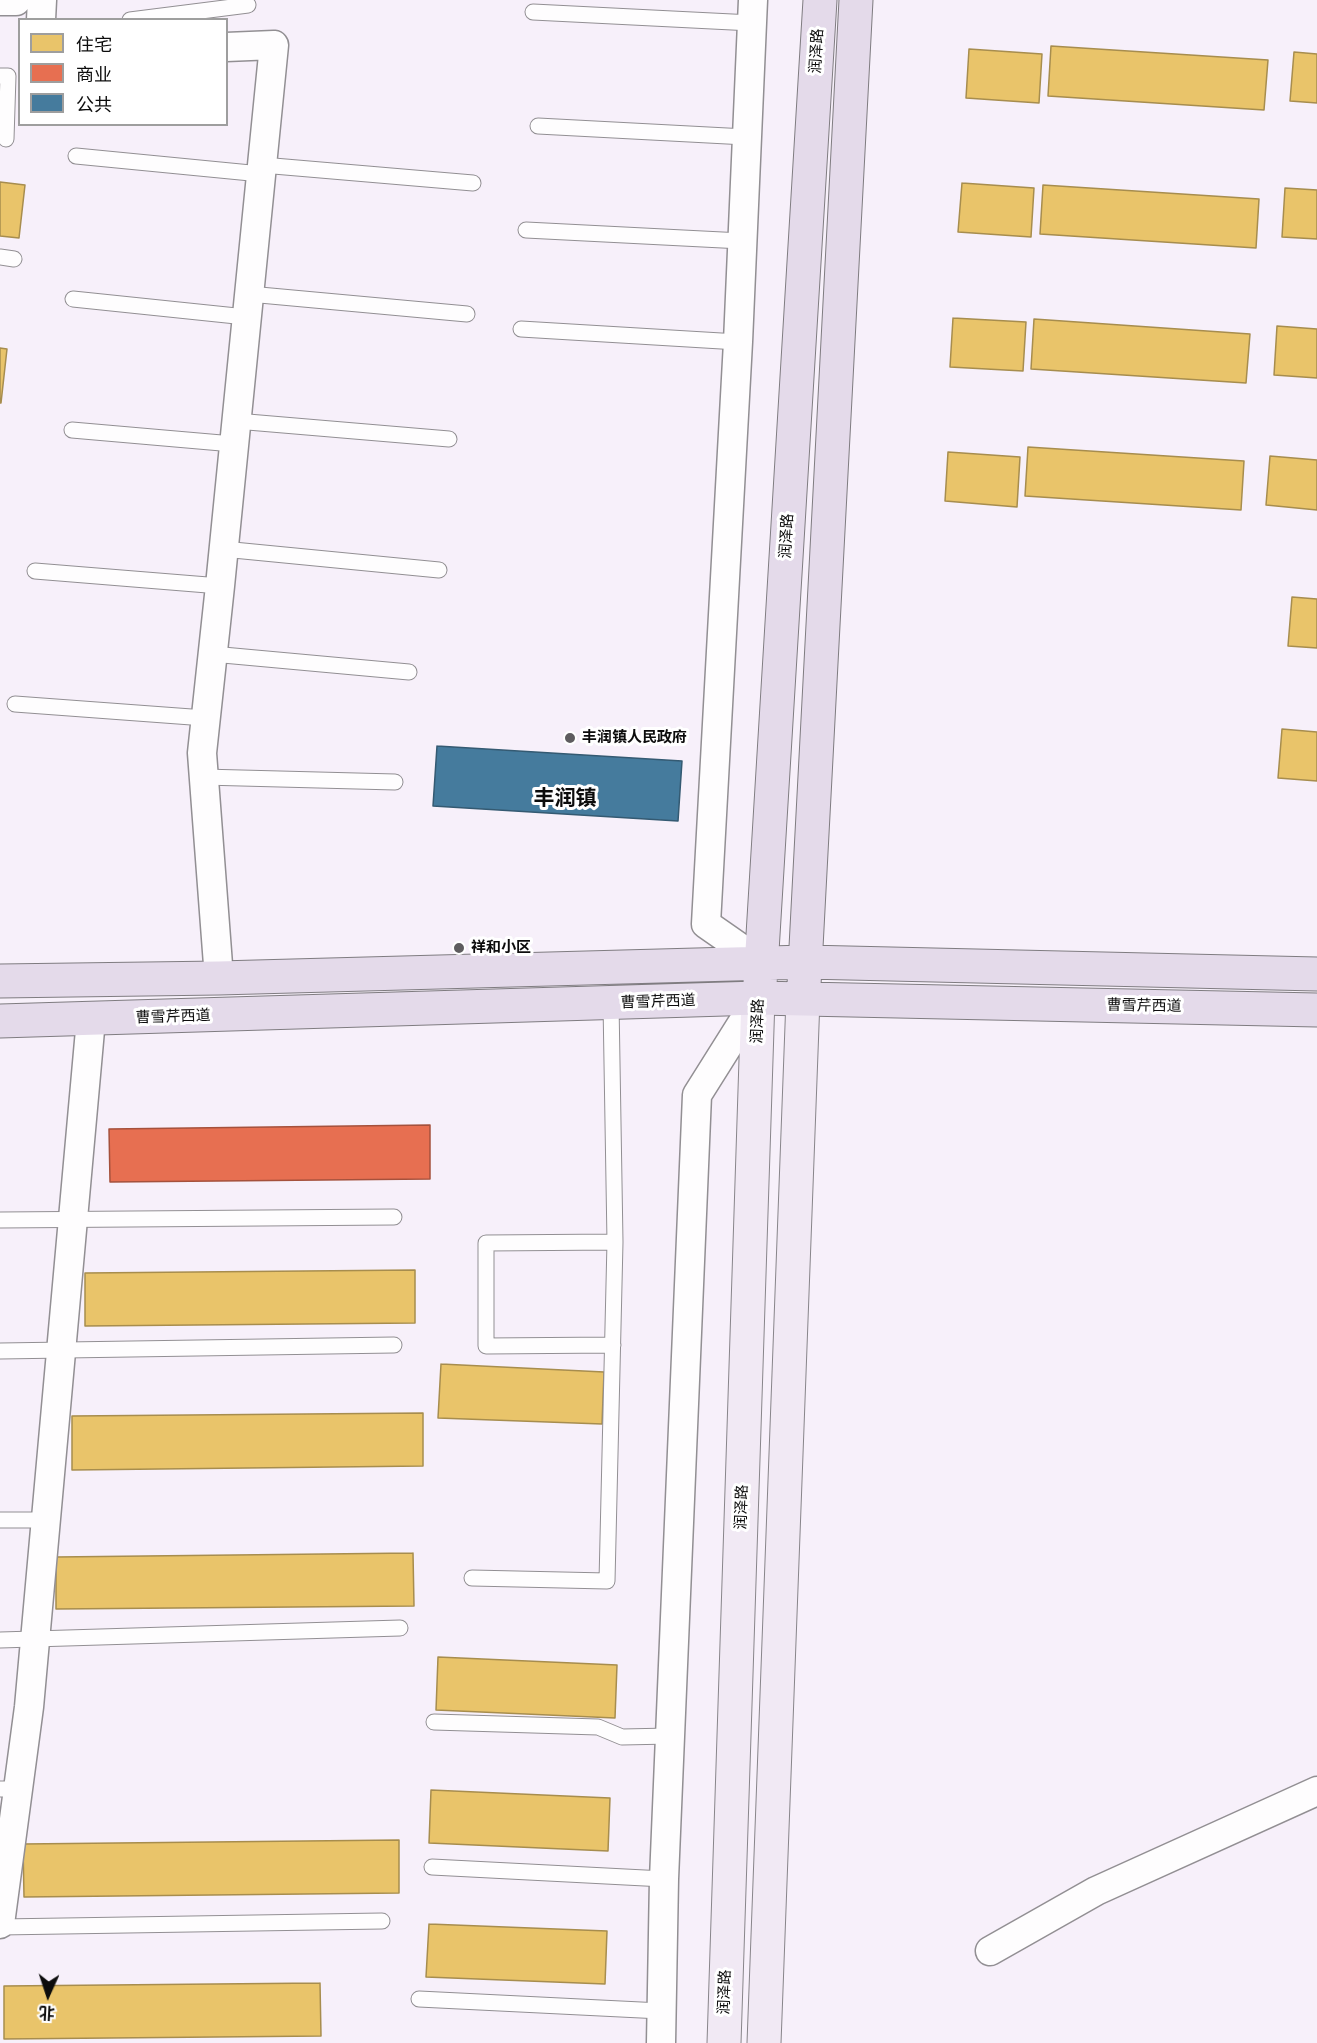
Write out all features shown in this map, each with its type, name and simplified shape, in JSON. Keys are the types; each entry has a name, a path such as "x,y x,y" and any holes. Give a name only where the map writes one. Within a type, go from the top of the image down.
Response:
{"main road":[{"name":"润泽路","path":"724,2043 758,998 762,963 820,0"},
{"path":"764,2043 803,999 856,0"},
{"path":"0,981 219,978 806,962 1317,974"},
{"name":"曹雪芹西道","path":"0,1021 758,998 1317,1010"}],"street":[{"path":"19,1 39,18"},
{"path":"752,11 738,342 706,924 762,963"},
{"path":"219,978 202,753 274,45 228,47"},
{"path":"661,2043 664,1879 697,1095 758,998"},
{"path":"0,1926 9,1789 29,1707 92,1019"},
{"path":"990,1951 1096,1891 1317,1791"}],"lane":[{"path":"146,18 248,5"},
{"path":"533,12 752,11"},
{"path":"0,76 8,76 6,139"},
{"path":"538,126 746,137"},
{"path":"76,156 473,183"},
{"path":"526,230 742,241"},
{"path":"73,299 467,314"},
{"path":"521,329 738,342"},
{"path":"72,430 449,439"},
{"path":"223,549 439,570"},
{"path":"35,571 220,586"},
{"path":"212,654 409,672"},
{"path":"15,704 205,718"},
{"path":"203,777 395,782"},
{"path":"472,1578 607,1581 615,1242 611,1003"},
{"path":"0,1220 394,1217"},
{"path":"613,1345 486,1346 486,1243 615,1242"},
{"path":"0,1351 394,1345"},
{"path":"0,1520 46,1520"},
{"path":"0,1640 400,1628"},
{"path":"434,1722 598,1727 622,1737 670,1736"},
{"path":"432,1867 664,1879"},
{"path":"0,1926 382,1921"},
{"path":"419,1999 662,2011"}],"building: 住宅":[{"path":"1051,46 1268,60 1264,110 1048,96"},
{"path":"969,49 1042,54 1039,103 966,98"},
{"path":"1294,52 1317,54 1317,103 1290,101"},
{"path":"0,182 25,185 19,238 0,236"},
{"path":"962,183 1034,188 1031,237 958,232"},
{"path":"1043,185 1259,199 1256,248 1040,234"},
{"path":"1285,188 1317,190 1317,239 1282,237"},
{"path":"953,318 1026,322 1023,371 950,367"},
{"path":"1034,319 1250,334 1246,383 1031,369"},
{"path":"1277,326 1317,329 1317,378 1274,375"},
{"path":"0,348 7,349 1,403 0,403"},
{"path":"1028,447 1244,461 1241,510 1025,496"},
{"path":"948,452 1020,457 1017,507 945,501"},
{"path":"1270,456 1317,460 1317,510 1266,505"},
{"path":"1292,597 1317,599 1317,648 1288,646"},
{"path":"1282,729 1317,732 1317,781 1278,778"},
{"path":"415,1270 415,1323 85,1326 85,1273"},
{"path":"441,1364 604,1372 602,1424 438,1418"},
{"path":"423,1413 423,1466 72,1470 72,1416"},
{"path":"413,1553 414,1606 56,1609 56,1557"},
{"path":"438,1657 617,1665 615,1718 436,1710"},
{"path":"431,1790 610,1798 608,1851 429,1843"},
{"path":"399,1840 399,1893 24,1897 23,1844"},
{"path":"429,1924 607,1931 605,1984 426,1977"},
{"path":"320,1983 321,2036 4,2039 4,1986"}],"building: 商业":[{"path":"430,1125 430,1179 110,1182 109,1129"}],"building: 公共":[{"name":"丰润镇人民政府","path":"437,746 682,761 678,821 433,806"}],"place":[{"name":"丰润镇人民政府","path":"570,738"},
{"name":"祥和小区","path":"459,948"}],"district":[{"name":"丰润镇","path":"565,799"}]}
